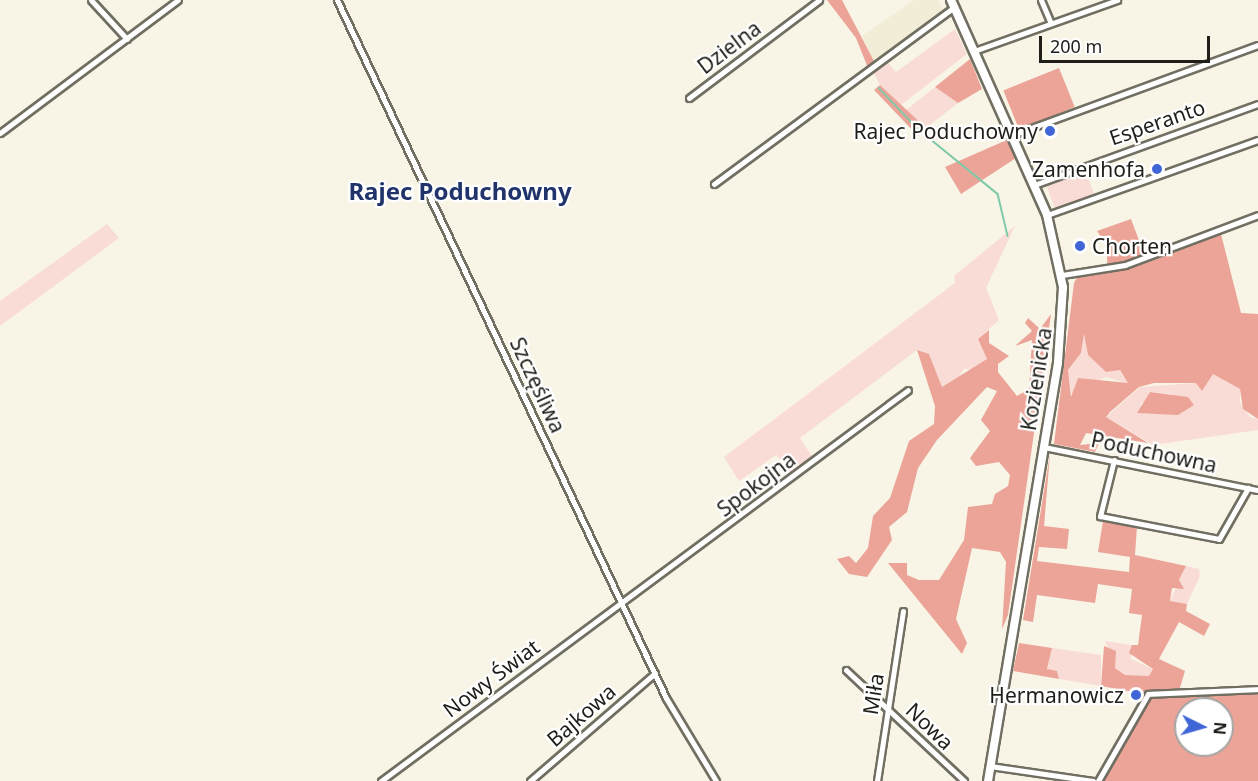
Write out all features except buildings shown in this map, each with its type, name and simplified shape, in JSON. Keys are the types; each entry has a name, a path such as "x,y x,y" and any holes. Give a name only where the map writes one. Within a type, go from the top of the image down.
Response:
{"main road":[{"name":"Kozienicka","path":"953,4 1047,215 1062,275 1061,338 987,781"}],"street":[{"path":"92,0 127,39"},
{"path":"0,133 178,0"},
{"name":"Szczęśliwa","path":"336,0 655,674 716,781"},
{"name":"Dzielna","path":"689,98 819,0"},
{"path":"1041,0 1051,23"},
{"path":"974,51 1117,0"},
{"path":"714,184 953,4"},
{"path":"1012,135 1258,45"},
{"name":"Esperanto","path":"1034,184 1258,104"},
{"path":"1047,215 1258,140"},
{"path":"1062,275 1125,265 1258,215"},
{"name":"Spokojna","path":"622,603 908,390"},
{"name":"Poduchowna","path":"1044,447 1258,490"},
{"path":"1114,460 1100,516 1219,539 1248,488"},
{"name":"Nowy Świat","path":"381,781 622,603"},
{"name":"Miła","path":"877,781 903,611"},
{"name":"Nowa","path":"846,670 964,781"},
{"name":"Bajkowa","path":"530,781 655,674"},
{"path":"1098,781 1148,694 1258,689"},
{"path":"990,766 1093,781"}],"shaded area":[{"path":"827,0 842,0 875,63 868,68 856,38"},
{"path":"914,0 938,0 943,10 875,63 862,36"},
{"path":"955,29 967,54 901,105 880,85 873,72 888,63 896,72"},
{"path":"970,59 982,89 958,103 935,87"},
{"path":"1059,68 1075,107 1019,129 1003,90"},
{"path":"880,85 926,128 918,136 874,90"},
{"path":"935,87 958,103 926,128 906,110"},
{"path":"1009,139 1016,158 961,194 945,167"},
{"path":"1085,169 1095,196 1055,211 1046,183"},
{"path":"1131,219 1146,259 1220,230 1241,313 1258,314 1258,419 1243,409 1240,389 1213,374 1202,391 1196,383 1154,383 1139,387 1106,417 1148,443 1086,433 1080,445 1099,443 1095,452 1054,444 1074,283 1078,275 1108,272 1106,244 1097,231","holes":["1084,334 1088,355 1106,372 1120,370 1128,383 1078,378 1071,397 1068,370 1081,353"]},
{"path":"107,224 119,238 0,326 0,301"},
{"path":"1015,226 986,288 999,320 978,339 987,359 977,369 964,369 955,382 942,387 929,354 917,350 800,438 813,458 790,472 776,455 739,481 724,457 955,283 954,276"},
{"path":"1051,314 1008,615 1002,629 1006,562 1000,552 972,548 956,619 967,643 962,654 888,563 907,563 907,575 919,580 939,580 964,540 968,507 992,504 995,494 1008,486 1010,475 999,462 976,466 970,458 990,431 981,420 997,391 987,387 937,440 918,468 907,512 889,527 892,540 867,577 849,574 837,559 849,556 856,563 868,548 873,516 890,498 909,441 934,424 935,406 917,350 929,354 942,387 987,359 978,339 989,330 989,343 1009,356 998,364 998,372 1017,396 1029,389 1032,340 1015,346 1032,331 1025,323 1028,318 1040,329"},
{"path":"1084,333 1088,355 1106,372 1119,369 1129,384 1106,377 1092,383 1078,378 1072,398 1068,370 1081,353"},
{"path":"1213,373 1240,389 1240,402 1250,417 1258,419 1258,430 1153,445 1106,417 1140,387 1196,383","holes":["1150,392 1172,394 1190,407 1146,414 1140,403 1147,402"]},
{"path":"1150,392 1188,397 1194,405 1178,415 1137,413"},
{"path":"1050,454 1044,526 1069,529 1067,549 1039,547 1037,561 1129,572 1130,557 1098,552 1103,521 1137,526 1135,555 1186,566 1179,580 1184,589 1172,588 1170,601 1187,604 1186,611 1210,624 1204,636 1179,622 1159,659 1185,671 1179,691 1258,686 1258,781 1096,781 1144,694 1101,686 1104,646 1116,651 1115,668 1125,675 1149,676 1153,669 1129,653 1132,645 1138,645 1142,615 1129,613 1132,589 1098,584 1095,603 1037,595 1033,622 1023,620"},
{"path":"1186,566 1199,569 1200,576 1187,604 1170,601"},
{"path":"1105,641 1132,645 1131,659 1153,669 1149,676 1125,675 1115,668"},
{"path":"1019,643 1052,648 1047,669 1057,671 1059,679 1013,671"},
{"path":"1052,648 1101,655 1101,686 1059,679 1057,671 1047,670"}],"waterway":[{"path":"879,88 921,132"},
{"path":"928,137 998,194 1008,236"}],"place":[{"name":"Rajec Poduchowny","path":"1050,131"},
{"name":"Zamenhofa","path":"1157,169"},
{"name":"Chorten","path":"1080,246"},
{"name":"Hermanowicz","path":"1136,695"}],"district":[{"name":"Rajec Poduchowny","path":"460,191"}]}
